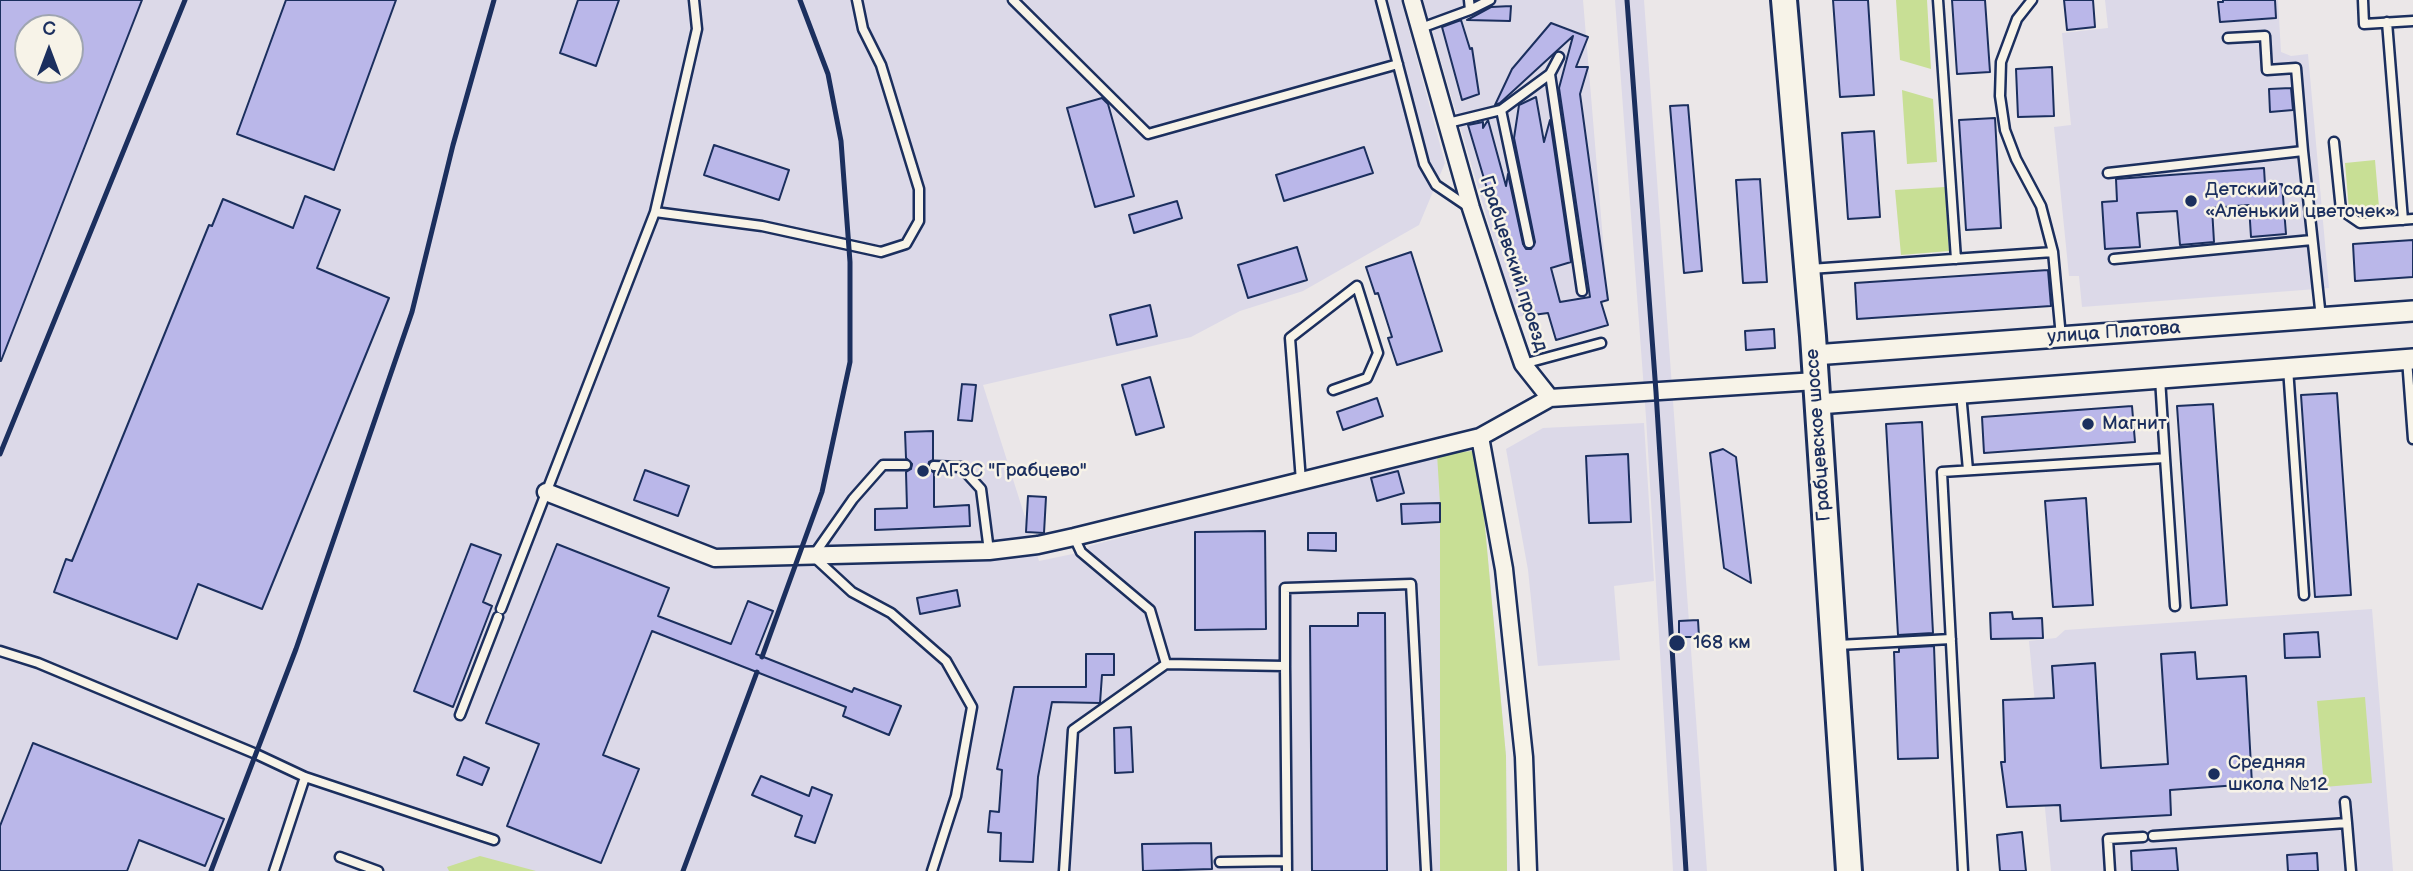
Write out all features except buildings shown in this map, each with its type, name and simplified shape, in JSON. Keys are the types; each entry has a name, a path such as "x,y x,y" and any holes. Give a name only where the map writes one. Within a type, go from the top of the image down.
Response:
{"main road":[{"name":"Грабцевское шоссе","path":"1784,0 1817,392 1849,871"}],"street":[{"name":"Грабцевский проезд","path":"1412,0 1471,208 1523,364 1550,398"},
{"name":"улица Платова","path":"1814,355 2413,311"},
{"path":"546,492 715,558 989,551 1074,537 1480,437 1550,398 1817,392 1961,393 2410,359"},
{"path":"1480,437 1504,569 1524,757 1528,871"}],"lane":[{"path":"460,715 655,212 697,29 694,0"},
{"path":"655,212 762,226 881,252 906,244 919,221 919,189 881,65 863,29 857,0"},
{"path":"1013,0 1148,134 1398,64"},
{"path":"1381,0 1424,164 1436,185 1471,208"},
{"path":"1469,0 1470,10"},
{"path":"1420,28 1490,0"},
{"path":"1938,0 1956,259"},
{"path":"2032,0 2017,19 2001,62 2000,96 2005,130 2016,159 2041,206 2053,252 2061,337"},
{"path":"2363,0 2364,24 2413,21"},
{"path":"2387,22 2403,220"},
{"path":"2228,38 2265,36 2267,70 2296,68 2320,318"},
{"path":"1448,123 1501,110 1550,74 1559,57"},
{"path":"1550,74 1582,291"},
{"path":"1501,110 1529,243"},
{"path":"2334,142 2340,210 2360,223 2413,219"},
{"path":"2108,173 2303,151"},
{"path":"2114,259 2312,240"},
{"path":"1807,269 2053,252"},
{"path":"1301,481 1290,338 1357,286 1378,353 1367,378 1333,390"},
{"path":"1523,364 1601,343"},
{"path":"2410,359 2413,439"},
{"path":"2288,368 2304,595"},
{"path":"2160,378 2175,606"},
{"path":"1961,393 1968,470"},
{"path":"1964,871 1942,472 2165,458"},
{"path":"906,466 883,465 853,499 813,555 852,592 891,612 946,661 972,707 956,796 932,871"},
{"path":"933,466 961,467 981,489 989,551"},
{"path":"1074,537 1080,552 1150,610 1166,664"},
{"path":"1220,862 1287,866 1285,588 1411,584 1426,871"},
{"path":"1833,645 1951,639"},
{"path":"0,651 38,663 305,777 494,839"},
{"path":"1064,871 1073,730 1166,664 1285,666"},
{"path":"274,871 305,777"},
{"path":"2345,803 2351,871"},
{"path":"2153,836 2347,823"},
{"path":"2110,871 2108,839 2143,837"},
{"path":"340,857 378,871"}],"shaded area":[{"path":"0,0 1401,0 1445,163 1419,225 1303,291 1240,311 1191,337 983,385 1039,561 1087,551 1089,546 1437,454 1473,451 1483,505 1506,756 1507,871 0,871"},
{"path":"1423,0 1583,0 1608,300 1583,308 1516,317"},
{"path":"1615,0 1644,0 1707,871 1673,871 1646,417"},
{"name":"Детский сад «Аленький цветочек»","path":"2105,0 2278,0 2281,52 2291,56 2308,54 2329,288 2082,307 2079,276 2069,276 2054,127 2071,125 2062,33 2108,28"},
{"path":"1644,423 1654,581 1614,586 1620,660 1538,666 1528,570 1506,449 1543,428"},
{"name":"Средняя школа №12","path":"2372,609 2393,871 2051,871 2029,641 2056,638 2065,630"}],"green space":[{"path":"1896,0 1927,0 1931,69 1900,60"},
{"path":"1902,90 1933,99 1937,162 1907,164"},
{"path":"2375,160 2379,207 2349,210 2345,163"},
{"path":"1945,187 1949,251 1901,255 1895,190"},
{"path":"1473,451 1483,505 1506,756 1507,871 1440,871 1440,503 1437,454"},
{"path":"2365,697 2372,783 2324,787 2317,701"},
{"path":"480,856 536,871 449,871 447,867"}],"railway":[{"path":"0,454 185,0"},
{"path":"211,871 296,649 412,312 453,145 494,0"},
{"path":"762,657 822,492 850,362 850,262 841,141 828,74 800,0"},
{"path":"1627,0 1656,392 1686,871"},
{"path":"683,871 757,672"}],"place":[{"name":"Детский сад «Аленький цветочек»","path":"2191,201"},
{"name":"Магнит","path":"2088,424"},
{"name":"АГЗС \"Грабцево\"","path":"923,471"},
{"name":"168 км","path":"1677,643"},
{"name":"Средняя школа №12","path":"2214,774"}]}
